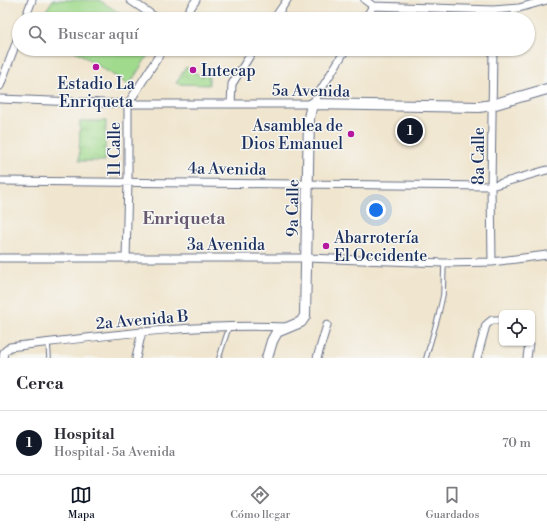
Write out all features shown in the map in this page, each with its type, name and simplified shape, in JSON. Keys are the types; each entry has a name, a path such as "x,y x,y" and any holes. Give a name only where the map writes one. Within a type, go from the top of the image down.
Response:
{"main road":[{"name":"5a Avenida","path":"312,104 479,107 492,105 547,89"},
{"name":"9a Calle","path":"267,358 278,331 302,322 305,316 309,118 312,104"}],"street":[{"path":"28,12 32,0"},
{"path":"130,0 148,12"},
{"path":"188,12 196,0"},
{"path":"279,12 287,0"},
{"path":"365,0 373,6 493,10 519,8 547,0"},
{"path":"369,12 373,6"},
{"path":"0,86 12,54"},
{"name":"11 Calle","path":"126,259 128,104 159,56"},
{"path":"231,104 232,84 250,56"},
{"name":"9a Calle","path":"312,104 342,56"},
{"name":"8a Calle","path":"492,262 491,186 493,56"},
{"name":"5a Avenida","path":"0,99 128,104 312,104"},
{"name":"4a Avenida","path":"0,181 128,181 491,186 547,170"},
{"name":"3a Avenida","path":"0,258 307,258 444,263 492,262 547,255"},
{"path":"477,358 485,329 489,322 492,320 499,320"},
{"path":"317,358 327,325"},
{"name":"2a Avenida B","path":"3,355 10,347 142,331 229,326 286,327"},
{"path":"136,358 142,331"},
{"path":"527,358 529,346"}],"lane":[{"path":"426,358 443,295 444,263"},
{"path":"219,358 229,326"},
{"path":"48,342 49,358"}],"green space":[{"path":"53,0 99,0 118,12 45,12"},
{"path":"83,56 148,56 129,85"},
{"path":"186,67 202,77 205,73 209,77 209,85 176,83"},
{"path":"80,121 106,121 105,161 79,161"}],"place":[{"name":"Estadio La Enriqueta","path":"96,67"},
{"name":"Intecap","path":"193,70"},
{"name":"Hospital","path":"410,131"},
{"name":"Asamblea de Dios Emanuel","path":"351,134"},
{"name":"Abarrotería El Occidente","path":"326,246"}],"district":[{"name":"Enriqueta","path":"184,218"}]}
